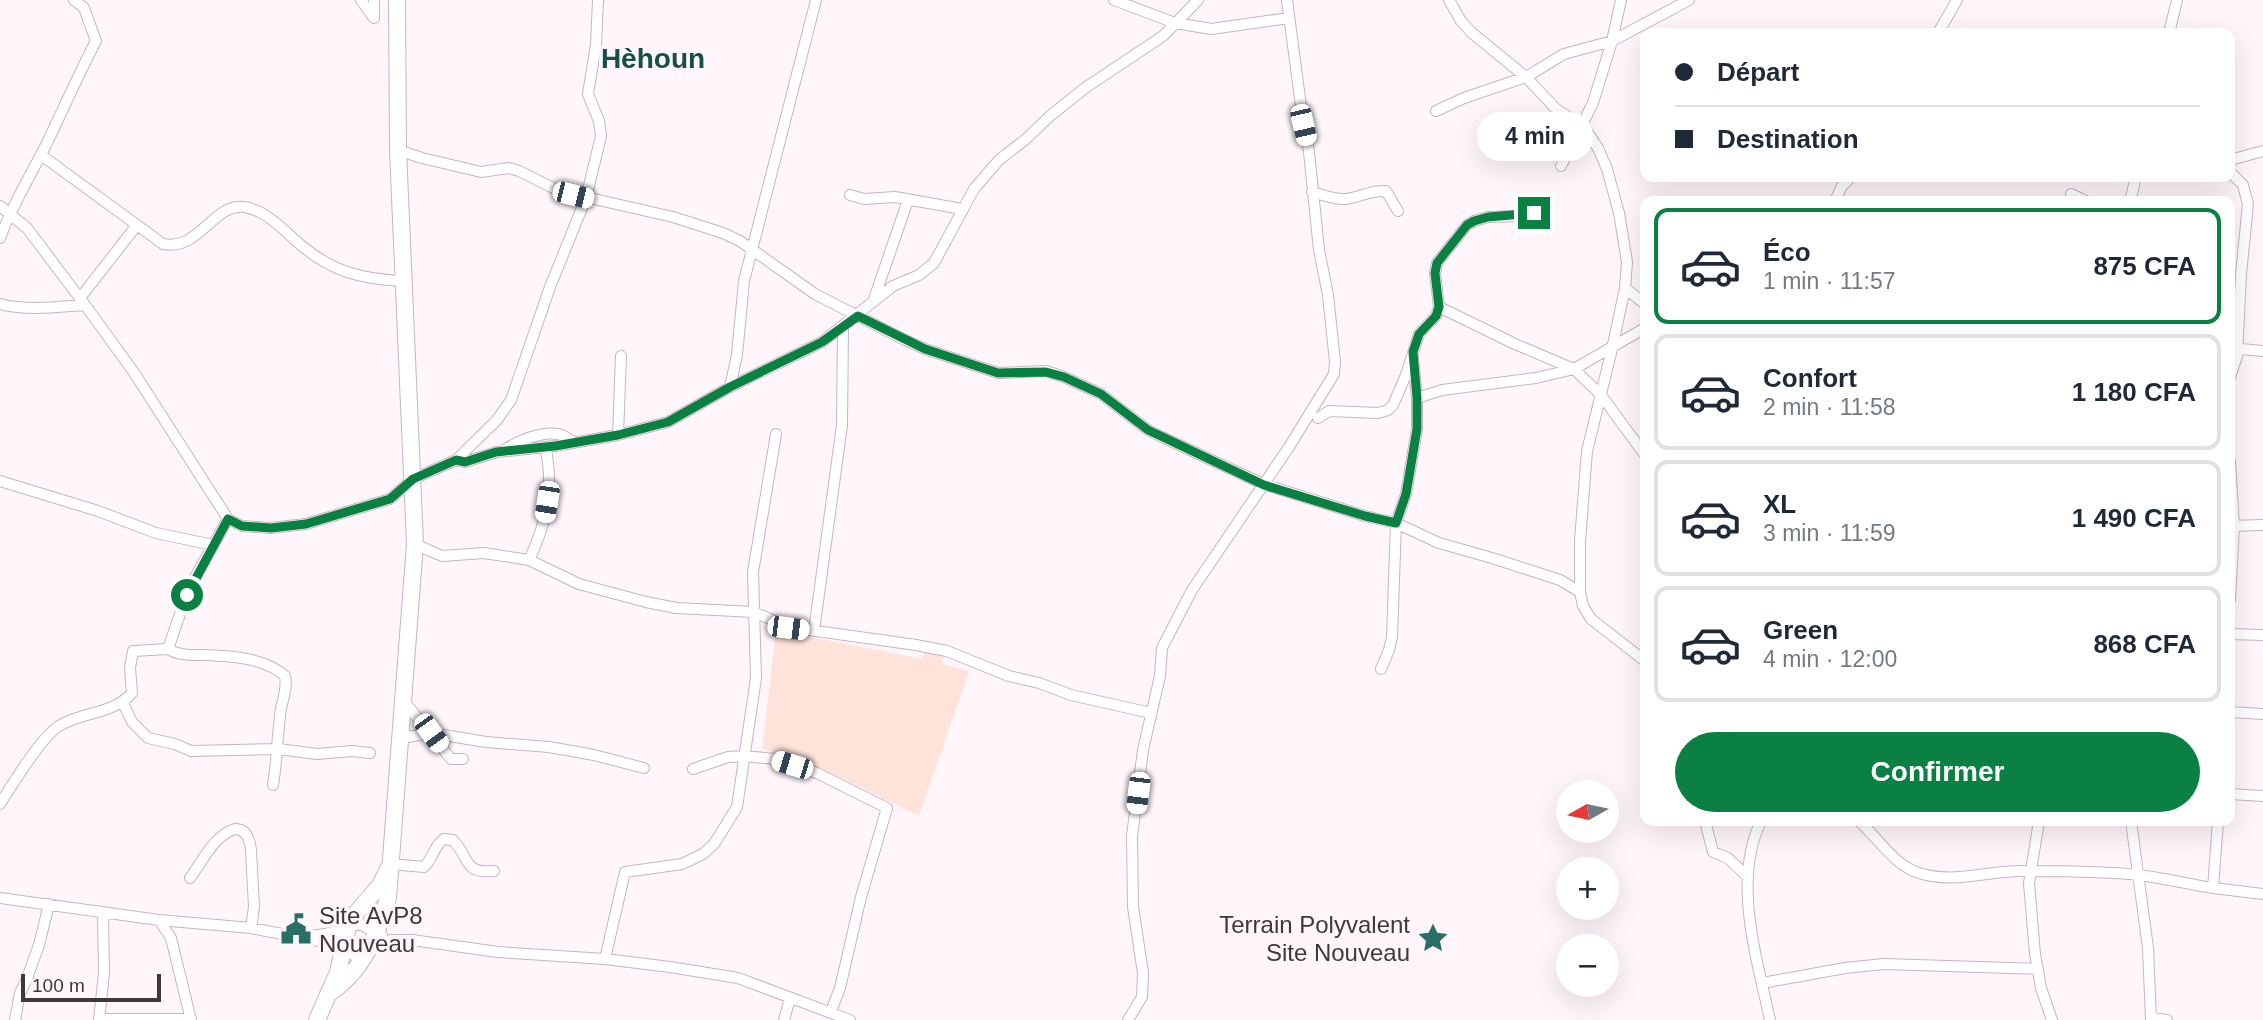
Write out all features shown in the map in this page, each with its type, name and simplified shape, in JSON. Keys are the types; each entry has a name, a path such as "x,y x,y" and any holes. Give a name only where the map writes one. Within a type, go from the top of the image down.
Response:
{"main road":[{"path":"328,994 355,973 366,954 384,936 415,544 402,281 397,0"},
{"path":"317,1020 338,972 348,927 381,884 391,864"}],"street":[{"path":"0,239 9,215 96,41 84,8 74,0"},
{"path":"361,0 374,18 373,0"},
{"path":"0,206 27,228 83,302 133,371 228,519 242,526 271,528 306,524 390,499 413,479 456,460 497,420 511,400 550,287 586,198 601,136 599,121 588,94 596,45 598,0"},
{"path":"730,387 737,355 744,281 816,0"},
{"path":"1114,0 1175,23 1211,29 1289,18"},
{"path":"456,460 465,462 501,452 546,448 618,435 668,422 730,387 822,342 894,286 919,275 933,263 974,189 999,160 1084,88 1163,36 1198,0"},
{"path":"1128,1020 1142,997 1143,973 1133,907 1132,836 1143,750 1160,676 1162,648 1192,590 1264,485 1334,374 1328,295 1320,258 1309,152 1287,0"},
{"path":"1449,0 1461,21 1472,33 1526,77 1556,108 1583,127 1598,148 1619,213 1627,262 1625,288 1587,451 1580,541 1580,592 1583,606 1591,619 1640,657"},
{"path":"1561,166 1593,103 1612,41 1620,0"},
{"path":"1436,111 1464,97 1526,77 1564,54 1612,41 1689,0"},
{"path":"1941,28 1957,0"},
{"path":"2170,28 2177,0"},
{"path":"398,150 422,159 481,172 509,168 559,191 673,217 723,233 815,294 925,349 998,373 1046,372 1064,377 1101,394 1148,430 1264,485 1396,523 1438,543 1560,580 1580,592"},
{"path":"2235,159 2263,151"},
{"path":"41,155 163,244 173,246 192,239 222,214 244,207 274,222 329,265 371,279 402,281"},
{"path":"2235,177 2243,185 2248,204 2235,330"},
{"path":"1312,192 1349,199 1374,190 1386,191 1398,211"},
{"path":"2071,194 2075,196"},
{"path":"850,195 858,198 888,196 962,209"},
{"path":"873,302 908,200"},
{"path":"1318,418 1329,411 1388,410 1393,405 1419,334 1436,316 1439,307 1435,273 1437,263 1467,225 1488,217 1534,213"},
{"path":"0,304 34,309 83,302 137,225"},
{"path":"1625,288 1640,300"},
{"path":"1439,307 1574,369 1601,395 1640,449"},
{"path":"814,631 842,425 843,326"},
{"path":"1417,398 1442,390 1536,378 1574,369 1640,331"},
{"path":"2235,348 2263,351"},
{"path":"1381,669 1390,650 1392,637 1396,523 1406,494 1413,452 1417,398 1413,352"},
{"path":"618,435 621,356"},
{"path":"501,452 519,441 550,434 564,436 573,442"},
{"path":"605,959 625,872 682,864 703,855 728,824 737,807 756,678 753,572 776,434"},
{"path":"529,560 536,545 547,502 549,477 546,448"},
{"path":"0,481 98,511 156,533 213,545"},
{"path":"168,649 189,588 228,519"},
{"path":"2235,526 2263,525"},
{"path":"415,544 442,556 484,553 529,560 579,584 646,602 676,608 754,612 788,628 947,651 1009,676 1072,695 1151,713"},
{"path":"2235,634 2263,635"},
{"path":"0,804 24,767 59,726 123,703 132,693 130,668 133,651 168,649 177,654 235,656 269,666 285,676 287,684 280,712 273,785"},
{"path":"403,700 451,759 463,760"},
{"path":"123,703 132,722 148,738 176,744 191,751 278,749 317,754 352,751 370,753"},
{"path":"2235,712 2263,714"},
{"path":"401,738 431,733 594,755 644,768"},
{"path":"694,769 728,757 775,760 817,773 887,808 861,897 840,988 831,1012"},
{"path":"2235,794 2263,796"},
{"path":"1706,826 1713,852 1728,858 1748,877"},
{"path":"1759,826 1751,853 1747,898 1770,1020"},
{"path":"1865,826 1907,868 1920,874 1940,877 1983,876 2007,871 2030,871 2137,875 2263,894"},
{"path":"2038,826 2029,883 2041,988 2052,1020"},
{"path":"2132,826 2148,948 2152,1019 2167,1020"},
{"path":"2213,888 2218,826"},
{"path":"190,878 208,850 220,838 235,829 244,831 250,841 251,850 254,906 251,928"},
{"path":"391,864 424,867 430,862 438,842 444,839 453,840 460,847 471,869 481,872 494,871"},
{"path":"0,898 159,920 251,928 324,942 353,954 366,954"},
{"path":"15,1020 18,1000 39,945 49,904"},
{"path":"103,913 104,964 99,1019 191,1020 171,938 159,920"},
{"path":"302,937 325,934 359,924 384,936 498,952 605,959 738,978 850,1020"},
{"path":"1762,983 1799,975 1884,964 2038,969"},
{"path":"784,1020 790,998"}],"shaded area":[{"path":"776,630 922,659 925,650 944,654 941,664 969,671 919,816 823,769 762,749"}],"place":[{"name":"Site AvP8 Nouveau","path":"296,929"},
{"name":"Terrain Polyvalent Site Nouveau","path":"1433,938"}],"district":[{"name":"Hèhoun","path":"653,58"}],"route":[{"path":"187,595 228,519 242,526 271,528 306,524 390,499 413,479 456,460 465,462 496,452 523,451 618,435 668,422 730,387 822,342 858,316 925,349 998,373 1046,372 1064,377 1101,394 1148,430 1264,485 1396,523 1406,494 1417,429 1413,352 1419,334 1436,316 1439,307 1435,273 1437,263 1467,225 1474,221 1488,217 1534,213"}]}
